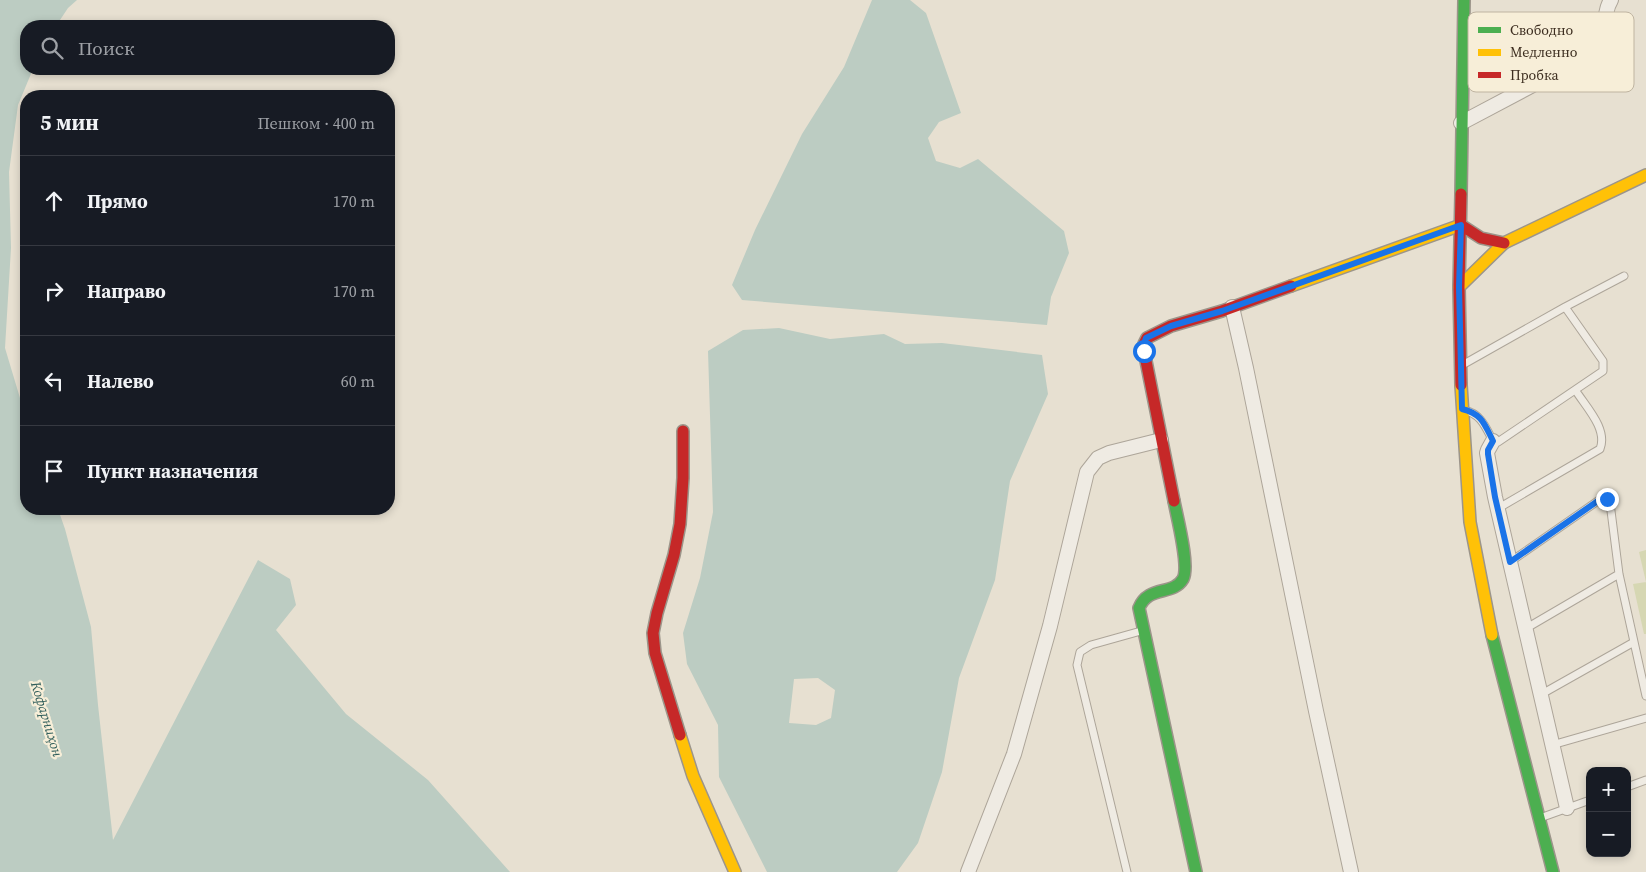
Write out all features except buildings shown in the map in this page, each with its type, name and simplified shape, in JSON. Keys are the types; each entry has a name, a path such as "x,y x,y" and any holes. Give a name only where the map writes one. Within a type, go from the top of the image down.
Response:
{"street":[{"path":"1464,0 1459,287 1462,409 1470,522 1496,653 1553,872"},
{"path":"1606,12 1611,0"},
{"path":"1461,123 1519,92"},
{"path":"1459,287 1504,243 1646,175"},
{"path":"1461,225 1481,238 1504,243"},
{"path":"1196,872 1139,608 1140,602 1144,597 1179,584 1184,578 1186,570 1144,351 1146,338 1171,326 1232,307 1461,225"},
{"path":"1232,307 1351,872"},
{"path":"682,431 684,472 681,517 674,555 664,586 654,633 654,652 693,776 735,872"},
{"path":"968,872 1014,754 1050,626 1087,472 1098,458 1108,453 1161,440"},
{"path":"1493,441 1488,454 1497,509 1567,808"}],"lane":[{"path":"1463,13 1474,0"},
{"path":"1461,366 1624,276"},
{"path":"1462,409 1473,412 1478,416 1493,441 1498,442 1603,371 1603,360 1565,307"},
{"path":"1497,509 1600,449 1602,442 1600,429 1576,391"},
{"path":"1510,562 1602,498 1607,499 1610,503 1619,574 1646,696"},
{"path":"1525,629 1619,574"},
{"path":"1128,872 1077,664 1080,652 1091,645 1144,630"},
{"path":"1540,695 1634,642"},
{"path":"1552,744 1646,718"},
{"path":"1631,786 1646,780"},
{"path":"1539,818 1586,801"}],"green space":[{"path":"1646,550 1646,582 1639,552"},
{"path":"1646,582 1646,634 1644,634 1633,584"}],"water":[{"name":"Кофарниҳон","path":"0,0 77,0 68,8 60,20 20,20 20,75 30,75 24,90 20,90 9,172 11,248 5,348 20,398 20,515 60,515 91,627 113,840 258,560 290,579 296,605 276,630 346,714 428,780 510,872 0,872"},
{"path":"872,0 910,0 926,13 961,113 939,122 928,138 936,161 960,168 978,159 1064,231 1069,253 1051,297 1047,325 742,300 732,285 755,230 802,134 844,67"},
{"path":"779,328 830,339 884,334 905,344 942,343 1042,355 1048,394 1010,481 995,580 959,678 942,772 918,843 897,872 767,872 719,777 718,725 687,664 683,633 700,578 713,512 708,351 743,330","holes":["818,678 835,690 831,718 816,725 789,723 794,679"]}],"traffic: fast":[{"path":"1461,194 1464,0"},
{"path":"1174,501 1184,553 1185,573 1179,584 1148,596 1139,608 1196,872"},
{"path":"1492,635 1553,872"}],"traffic: slow":[{"path":"1459,287 1504,243 1646,175"},
{"path":"1291,286 1461,225"},
{"path":"1461,385 1470,522 1492,635"},
{"path":"680,735 693,776 735,872"}],"traffic: jam":[{"path":"1461,194 1459,287 1461,385"},
{"path":"1461,225 1481,238 1504,243"},
{"path":"1174,501 1144,351 1144,344 1147,338 1171,326 1222,311 1291,286"},
{"path":"680,735 655,653 653,633 674,555 680,524 683,478 683,431"}],"route":[{"path":"1144,351 1146,338 1171,326 1222,311 1461,225 1459,287 1462,409 1473,412 1482,420 1493,441 1488,454 1495,497 1510,562 1602,498 1607,499"}]}
